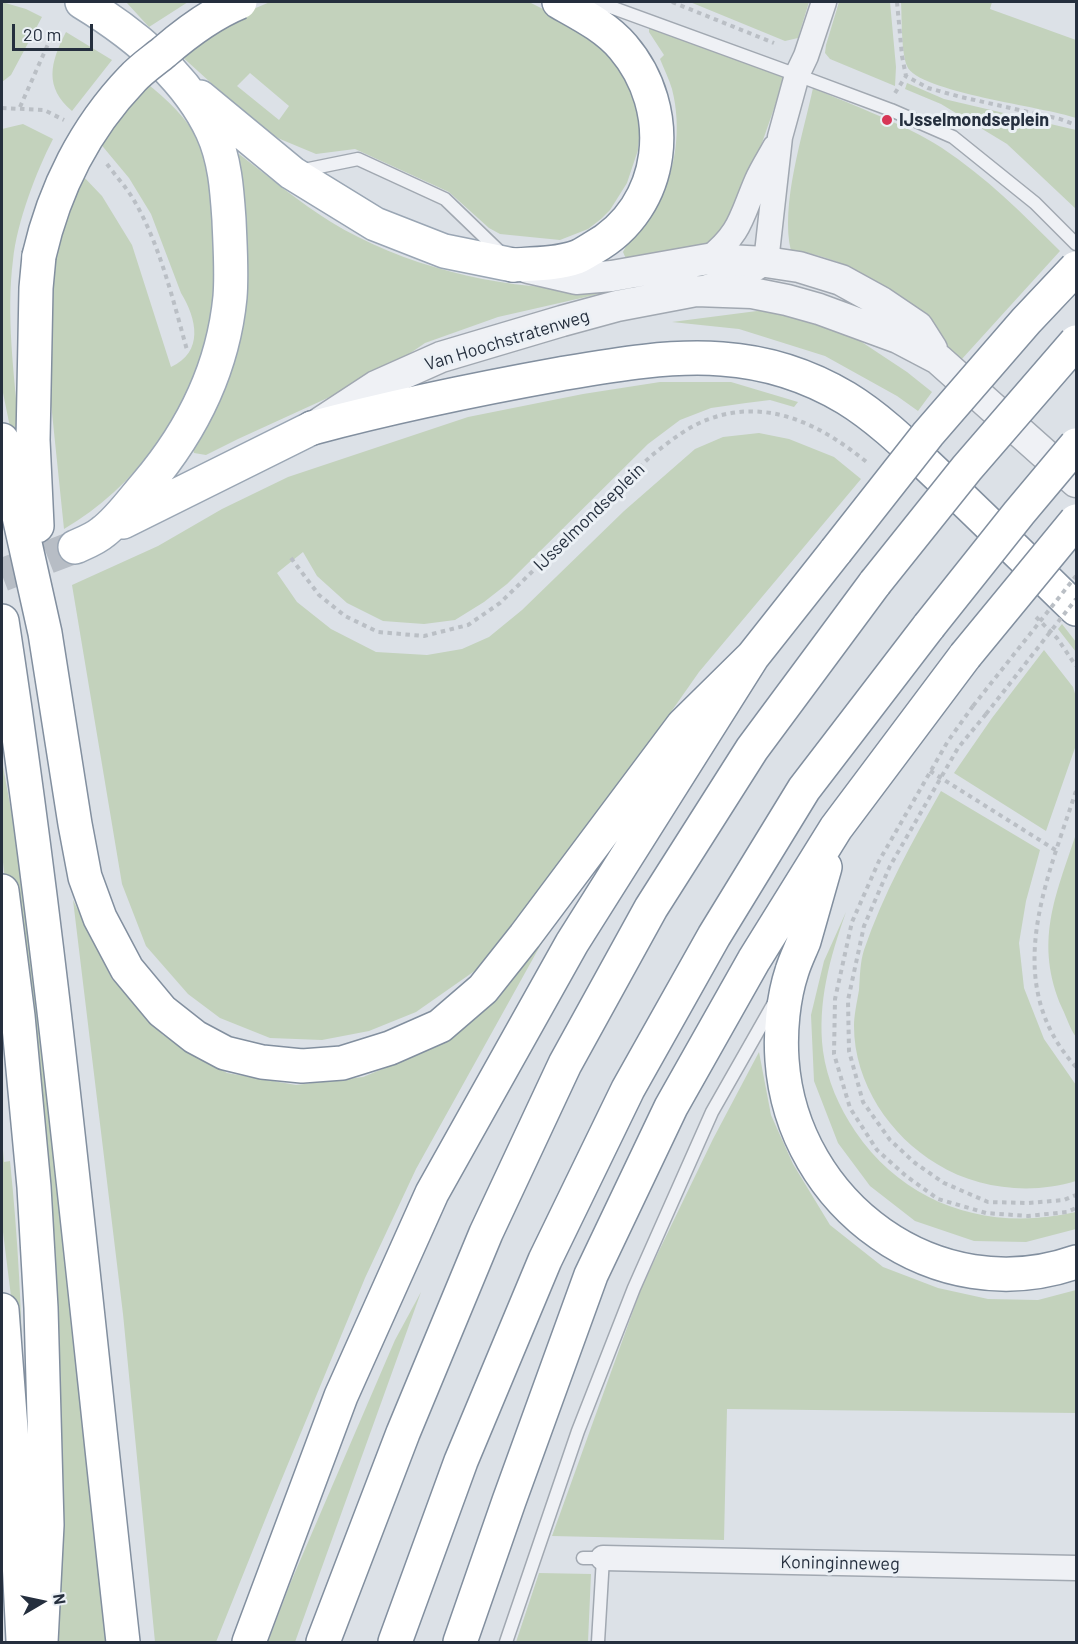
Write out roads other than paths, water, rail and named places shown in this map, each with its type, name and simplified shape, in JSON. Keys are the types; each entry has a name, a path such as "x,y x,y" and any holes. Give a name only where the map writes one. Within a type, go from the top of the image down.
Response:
{"main road":[{"path":"82,2 132,37 181,82"},
{"path":"107,2 132,37"},
{"path":"45,633 33,440 36,288 43,236 71,162 98,119 133,78 191,29 225,8 240,2"},
{"path":"513,265 577,257 607,240 625,225 641,200 652,175 658,143 655,109 641,71 622,46 603,28 559,2"},
{"name":"Van Hoochstratenweg","path":"181,82 292,173 375,224 444,251 513,265"},
{"name":"Van Hoochstratenweg","path":"181,82 212,130 221,154 227,193 231,268 230,298 225,331 213,375 187,430 168,459 89,540 312,428"},
{"path":"249,1642 341,1396 432,1193 572,943 753,656 928,434 1026,321 1077,268"},
{"path":"323,1642 403,1433 486,1233 565,1064 651,908 752,749 875,583 967,468 1077,342"},
{"path":"312,428 394,406 485,387 610,366 683,359 722,359 772,366 808,379 847,399 891,431 1077,609"},
{"path":"2,440 45,633 75,824 86,877 100,918 127,969 162,1011 195,1037 225,1053 262,1062 302,1066 342,1063 390,1048 440,1026 483,989 683,725 753,656"},
{"path":"394,1642 461,1461 540,1270 628,1089 714,936 804,789 929,626 1019,513 1077,445"},
{"path":"460,1642 591,1275 671,1107 754,960 836,828 966,656 1077,521"},
{"path":"2,621 51,977 78,1208 123,1642"},
{"path":"836,828 792,972 783,1019 782,1061 793,1117 811,1159 840,1200 876,1232 916,1256 961,1270 1012,1275 1054,1270 1077,1262"},
{"path":"2,891 18,1016 37,1231 47,1525 41,1642"},
{"path":"2,1310 24,1642"}],"street":[{"path":"696,291 752,271 766,261 780,136 797,75 806,56 824,2"},
{"path":"708,259 726,243 742,221 757,179 780,136"},
{"name":"Van Hoochstratenweg","path":"513,265 576,279 612,276 708,259 766,261 799,267 842,280 918,327 938,359"},
{"name":"Van Hoochstratenweg","path":"312,428 376,386 441,357 617,306 696,291 752,293 819,309 898,338 938,359 1077,482"},
{"name":"Koninginneweg","path":"593,1558 1077,1568"}],"lane":[{"path":"597,2 891,110 953,137 1035,203 1077,244"},
{"path":"292,173 358,159 445,199 513,265"},
{"path":"506,1642 578,1431 634,1288 712,1112 792,972"},
{"name":"Koninginneweg","path":"593,1558 598,1642"}],"tunnel":[{"path":"2,575 75,547"}],"place":[{"name":"IJsselmondseplein","path":"887,120"}]}
